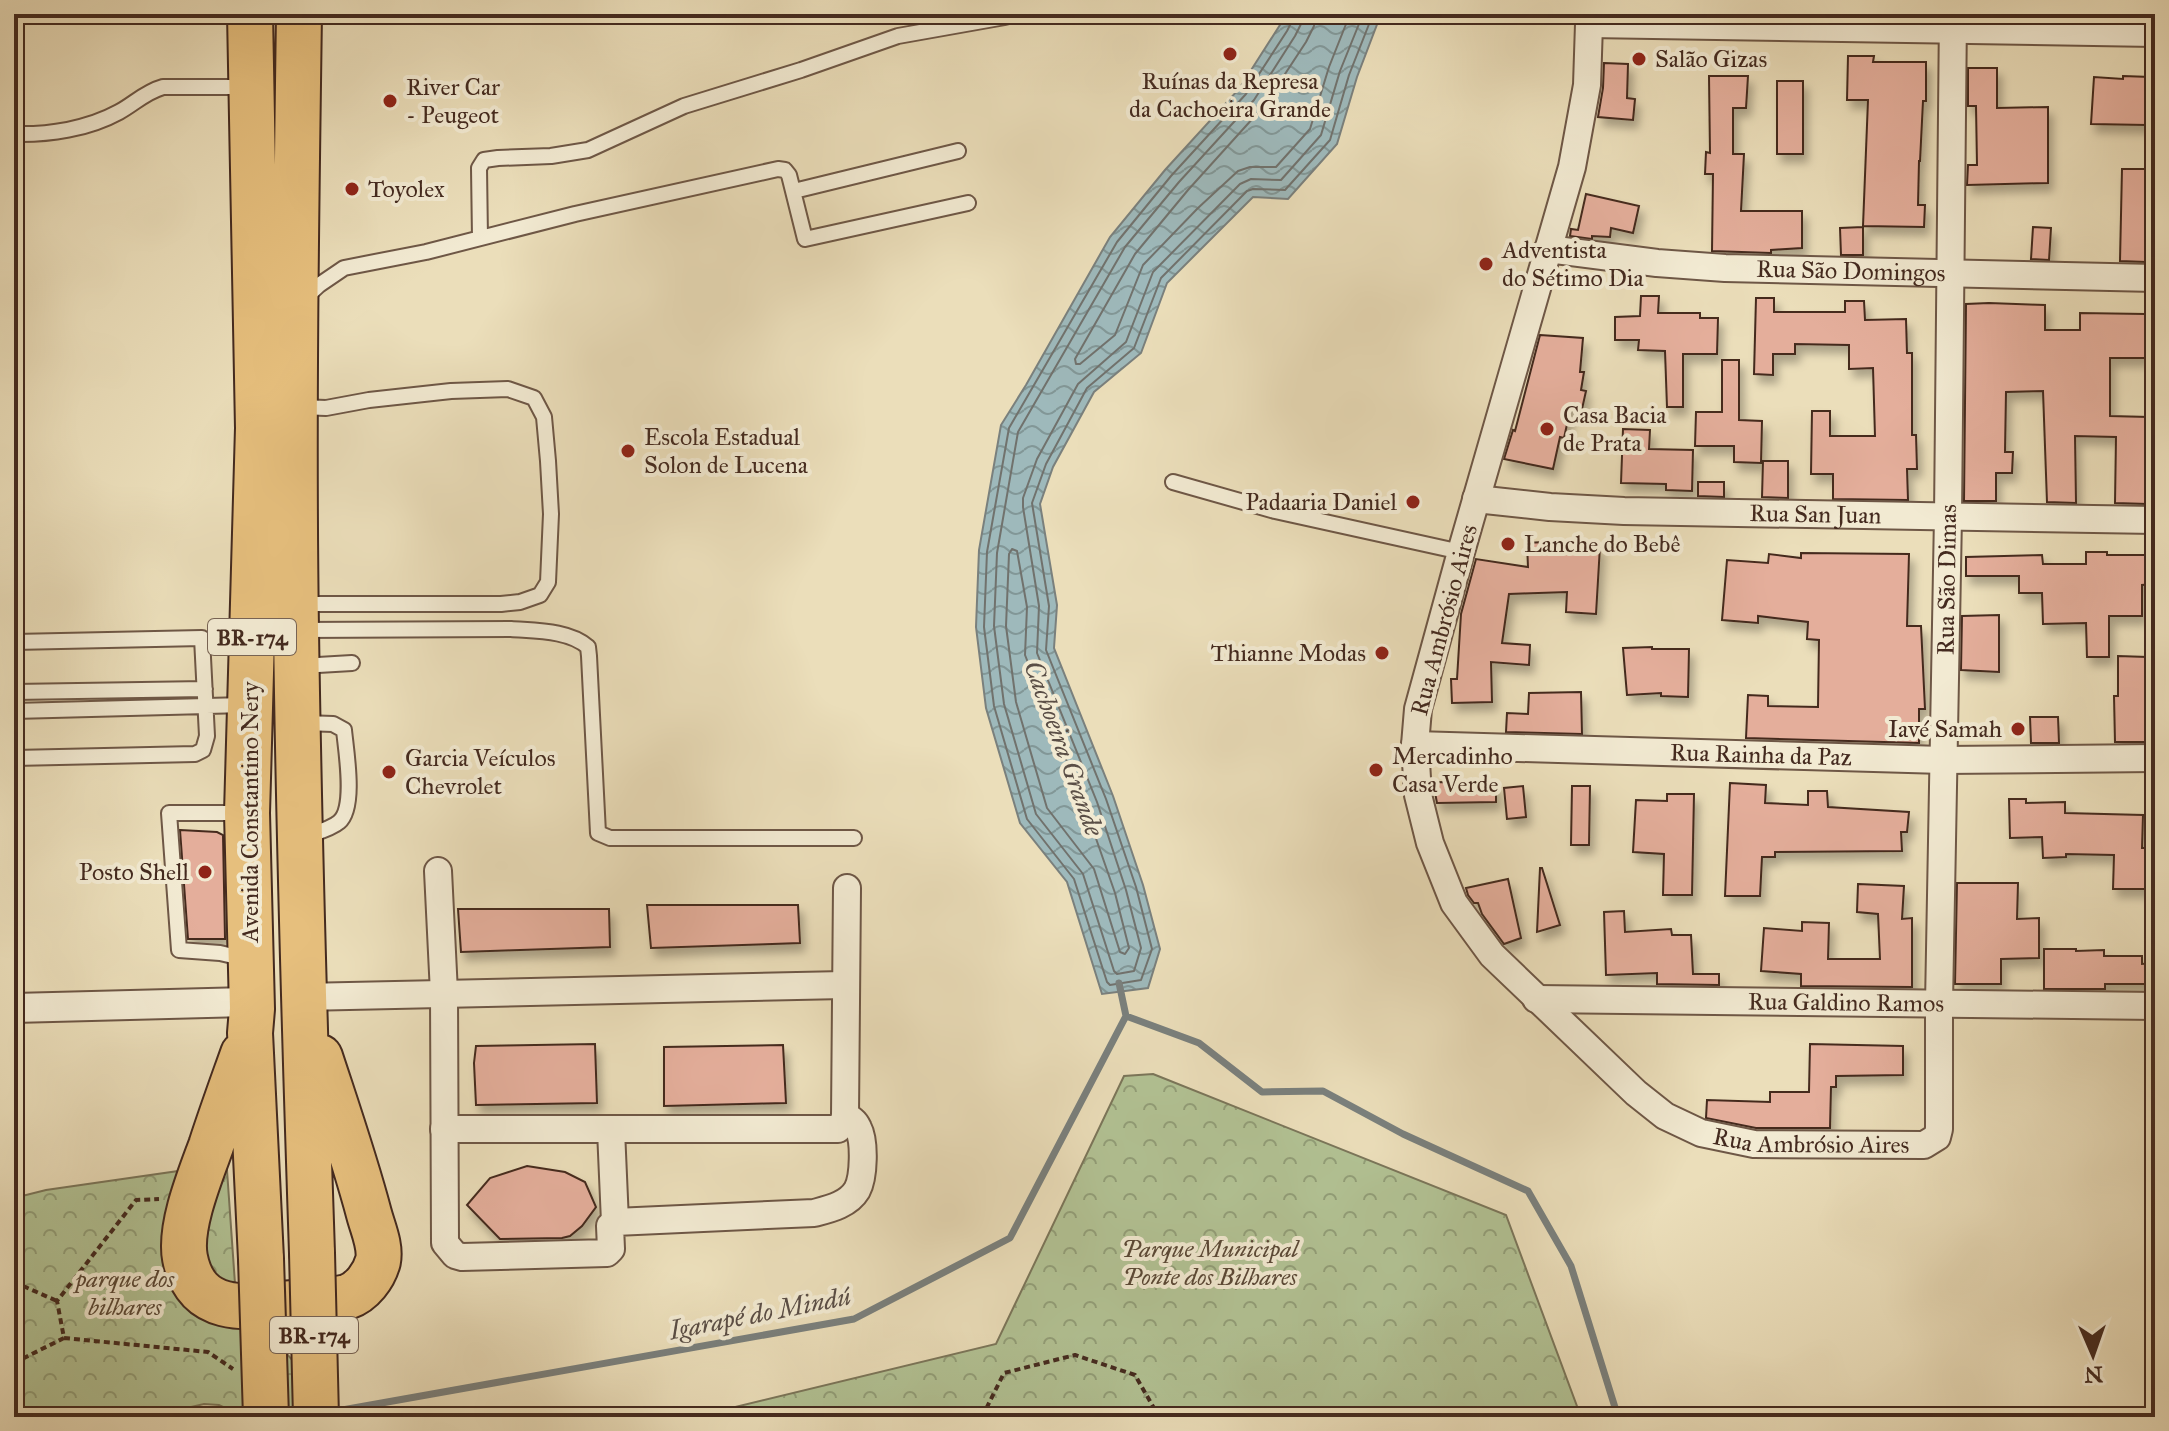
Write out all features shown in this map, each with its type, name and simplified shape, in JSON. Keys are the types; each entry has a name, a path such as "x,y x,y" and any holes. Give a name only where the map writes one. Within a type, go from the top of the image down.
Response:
{"highway":[{"name":"Avenida Constantino Nery","path":"250,14 258,428 247,813 266,1417"},
{"name":"Avenida Constantino Nery","path":"299,14 295,306 296,634 316,1417"},
{"path":"251,999 187,1221 184,1255 191,1277 206,1296 219,1303 256,1307 349,1297 368,1282 377,1266 379,1252 361,1183 304,1003"}],"street":[{"path":"1589,19 1952,21 2155,33"},
{"name":"Rua Ambrósio Aires","path":"1589,19 1587,85 1572,167 1418,709 1415,745 1418,795 1430,843 1454,903 1492,955 1636,1093 1665,1116 1701,1133 1754,1144 1930,1143"},
{"name":"Rua São Dimas","path":"1930,1143 1937,1137 1939,1129 1952,21"},
{"name":"Rua São Domingos","path":"1548,249 1725,268 2155,278"},
{"name":"Rua San Juan","path":"1476,499 1624,511 2155,520"},
{"name":"Rua Rainha da Paz","path":"1415,745 1943,760 2155,758"},
{"path":"438,871 444,993 445,1243 455,1255 607,1253 611,1249 610,1226 615,1222 814,1213 830,1209 846,1201 857,1190 862,1171 858,1125 845,1116"},
{"path":"444,1129 838,1129 845,1116 847,888"},
{"path":"304,1003 444,993 844,985"},
{"name":"Rua Galdino Ramos","path":"1536,999 2155,1006"},
{"path":"611,1130 615,1222"}],"lane":[{"path":"480,238 479,168 484,160 551,156 588,150 684,106 898,36 1005,17"},
{"path":"14,134 35,135 73,129 112,116 150,91 163,87 252,87"},
{"path":"794,191 958,151"},
{"path":"295,306 344,268 426,252 778,169 785,170 789,175 805,239 968,203"},
{"path":"295,407 326,408 369,400 465,390 508,389 534,398 544,417 551,514 548,582 540,595 520,602 296,634"},
{"path":"1173,482 1275,511 1461,552"},
{"path":"296,634 511,629 580,640 588,647 589,656 598,833 610,838 854,838"},
{"path":"296,634 352,663"},
{"path":"14,642 202,638 207,736 203,750 195,754 14,758"},
{"path":"14,692 205,689"},
{"path":"14,711 250,705"},
{"path":"247,813 169,813 179,950 220,953 251,999"},
{"path":"14,1001 251,999"},
{"path":"14,1015 251,999"}],"path":[{"path":"64,1338 57,1301 136,1200 194,1196"},
{"path":"14,1282 57,1301"},
{"path":"14,1363 64,1338 208,1352 244,1377"},
{"path":"982,1417 1004,1373 1075,1355 1135,1375 1159,1417"}],"green space":[{"name":"Parque Municipal Ponte dos Bilhares","path":"1153,1074 1506,1215 1581,1417 694,1417 996,1344 1124,1076"},
{"name":"parque dos bilhares","path":"225,1142 236,1298 344,1417 239,1417 219,1405 204,1404 148,1417 14,1417 14,1198 46,1190 185,1170"}],"water":[{"path":"1287,14 1381,14 1357,77 1337,144 1288,199 1253,197 1167,283 1141,353 1094,392 1053,467 1040,504 1057,605 1054,648 1113,796 1143,885 1160,949 1148,988 1102,994 1067,882 1020,823 986,708 976,627 979,550 1001,425 1110,237 1165,170 1239,89"}],"building":[{"path":"1848,56 1874,56 1873,62 1926,62 1918,205 1925,205 1924,227 1863,226 1868,100 1847,100"},
{"path":"1604,63 1628,64 1627,98 1635,99 1633,120 1598,117"},
{"path":"1968,68 1997,68 1997,108 2048,107 2048,183 1967,185 1968,165 1977,165 1976,106 1968,106"},
{"path":"1709,76 1748,76 1746,108 1733,108 1733,154 1744,154 1741,211 1802,211 1802,248 1771,250 1771,253 1712,251 1713,174 1705,174 1706,152 1710,153"},
{"path":"2123,76 2150,77 2147,125 2091,124 2094,77 2123,79"},
{"path":"1777,81 1803,81 1803,154 1777,154"},
{"path":"2122,169 2148,169 2146,262 2120,261"},
{"path":"1586,194 1639,206 1633,233 1611,228 1610,237 1592,236 1592,239 1570,236 1571,229 1578,230"},
{"path":"1863,227 1863,255 1841,255 1840,228"},
{"path":"2033,227 2051,228 2049,260 2031,259"},
{"path":"1641,296 1659,296 1658,313 1700,313 1700,318 1718,318 1717,354 1683,354 1683,407 1667,407 1665,351 1638,350 1639,340 1615,340 1615,317 1640,316"},
{"path":"1756,298 1774,298 1774,312 1845,312 1845,301 1864,301 1865,320 1906,319 1907,353 1912,353 1912,435 1916,435 1917,469 1907,469 1908,500 1833,499 1833,474 1811,474 1812,411 1830,411 1830,436 1875,436 1873,368 1849,369 1849,345 1795,344 1795,354 1773,354 1773,375 1754,374"},
{"path":"1966,304 2045,305 2045,330 2080,330 2080,313 2145,314 2145,358 2110,358 2110,416 2149,417 2148,504 2115,503 2116,437 2075,436 2076,503 2047,502 2043,391 2006,392 2005,452 2013,452 2012,473 1996,473 1996,501 1964,501"},
{"path":"1540,335 1583,338 1581,390 1586,391 1582,409 1571,406 1553,469 1504,459 1515,431"},
{"path":"1722,360 1739,360 1739,420 1762,421 1761,463 1734,462 1734,446 1695,446 1696,412 1722,412"},
{"path":"1623,429 1650,430 1649,449 1693,450 1692,491 1666,490 1666,484 1621,483"},
{"path":"1763,461 1788,461 1788,498 1762,497"},
{"path":"1698,482 1724,482 1724,497 1698,496"},
{"path":"1527,543 1600,546 1596,614 1566,612 1567,592 1509,594 1502,643 1530,645 1529,665 1491,662 1492,702 1452,703 1451,679 1457,679 1461,614 1476,559 1528,567"},
{"path":"2086,552 2155,555 2155,584 2142,585 2142,616 2109,616 2109,657 2087,657 2086,623 2043,624 2042,593 2019,593 2019,576 1966,576 1966,557 2042,555 2043,564 2086,564"},
{"path":"1801,553 1909,554 1907,626 1921,626 1925,709 1919,709 1919,743 1746,738 1748,695 1768,696 1768,706 1818,707 1819,640 1807,639 1808,622 1758,616 1758,623 1722,620 1727,560 1768,563 1769,554 1801,558"},
{"path":"1999,615 1999,672 1961,670 1962,616"},
{"path":"1623,648 1689,649 1688,697 1661,696 1661,693 1627,695"},
{"path":"2118,656 2147,657 2147,742 2115,742 2114,696 2118,696"},
{"path":"1581,692 1582,734 1506,732 1507,713 1528,714 1529,693"},
{"path":"2030,717 2058,717 2059,743 2031,743"},
{"path":"1433,782 1496,783 1496,802 1437,803"},
{"path":"1730,783 1766,785 1765,803 1808,805 1808,791 1827,791 1828,807 1909,812 1907,832 1901,832 1902,851 1775,852 1775,857 1762,857 1760,896 1725,896"},
{"path":"1523,786 1526,817 1507,819 1504,788"},
{"path":"1572,786 1590,786 1589,845 1571,845"},
{"path":"1667,794 1694,794 1692,895 1663,895 1664,854 1633,852 1636,800 1667,801"},
{"path":"2009,799 2026,799 2026,803 2065,802 2065,813 2143,815 2142,848 2155,848 2155,889 2113,889 2114,855 2066,854 2066,857 2043,858 2042,837 2010,838"},
{"name":"Posto Shell","path":"180,830 223,835 225,939 188,939"},
{"path":"1540,868 1560,925 1537,932"},
{"path":"1508,879 1521,938 1504,944 1466,888"},
{"path":"1957,883 2018,883 2017,919 2039,918 2039,958 2001,959 2001,984 1955,984"},
{"path":"1858,884 1904,886 1902,919 1912,918 1912,987 1801,986 1801,974 1761,971 1764,928 1802,931 1802,922 1829,923 1828,959 1880,959 1878,914 1857,912"},
{"path":"647,905 798,905 800,943 651,948"},
{"path":"458,909 609,909 610,947 461,952"},
{"path":"1624,911 1625,932 1671,929 1672,935 1691,935 1693,974 1719,974 1719,985 1657,984 1657,973 1606,975 1604,912"},
{"path":"2044,949 2104,950 2104,956 2142,956 2142,964 2155,963 2155,984 2105,984 2105,989 2044,989"},
{"path":"595,1044 597,1103 476,1105 476,1046"},
{"path":"1810,1044 1903,1046 1903,1075 1836,1076 1836,1087 1831,1087 1830,1128 1756,1128 1706,1118 1707,1100 1770,1102 1770,1092 1809,1092"},
{"path":"783,1045 786,1103 664,1106 664,1047"},
{"path":"527,1166 565,1172 585,1182 596,1207 570,1236 500,1239 467,1205 490,1178"}],"waterway":[{"name":"Cachoeira Grande","path":"1119,983 1126,1016"},
{"path":"1126,1016 1199,1043 1262,1092 1323,1091 1403,1134 1528,1191 1571,1266 1618,1417"},
{"name":"Igarapé do Mindú","path":"331,1412 854,1319 1010,1238 1126,1016"}],"place":[{"name":"Ruínas da Represa da Cachoeira Grande","path":"1230,54"},
{"name":"Salão Gizas","path":"1639,59"},
{"name":"River Car - Peugeot","path":"390,101"},
{"name":"Toyolex","path":"352,189"},
{"name":"Adventista do Sétimo Dia","path":"1486,264"},
{"name":"Casa Bacia de Prata","path":"1547,429"},
{"name":"Escola Estadual Solon de Lucena","path":"628,451"},
{"name":"Padaaria Daniel","path":"1413,502"},
{"name":"Lanche do Bebê","path":"1508,544"},
{"name":"Thianne Modas","path":"1382,653"},
{"name":"Iavé Samah","path":"2018,729"},
{"name":"Mercadinho Casa Verde","path":"1376,770"},
{"name":"Garcia Veículos Chevrolet","path":"389,772"},
{"name":"Posto Shell","path":"205,872"}]}
